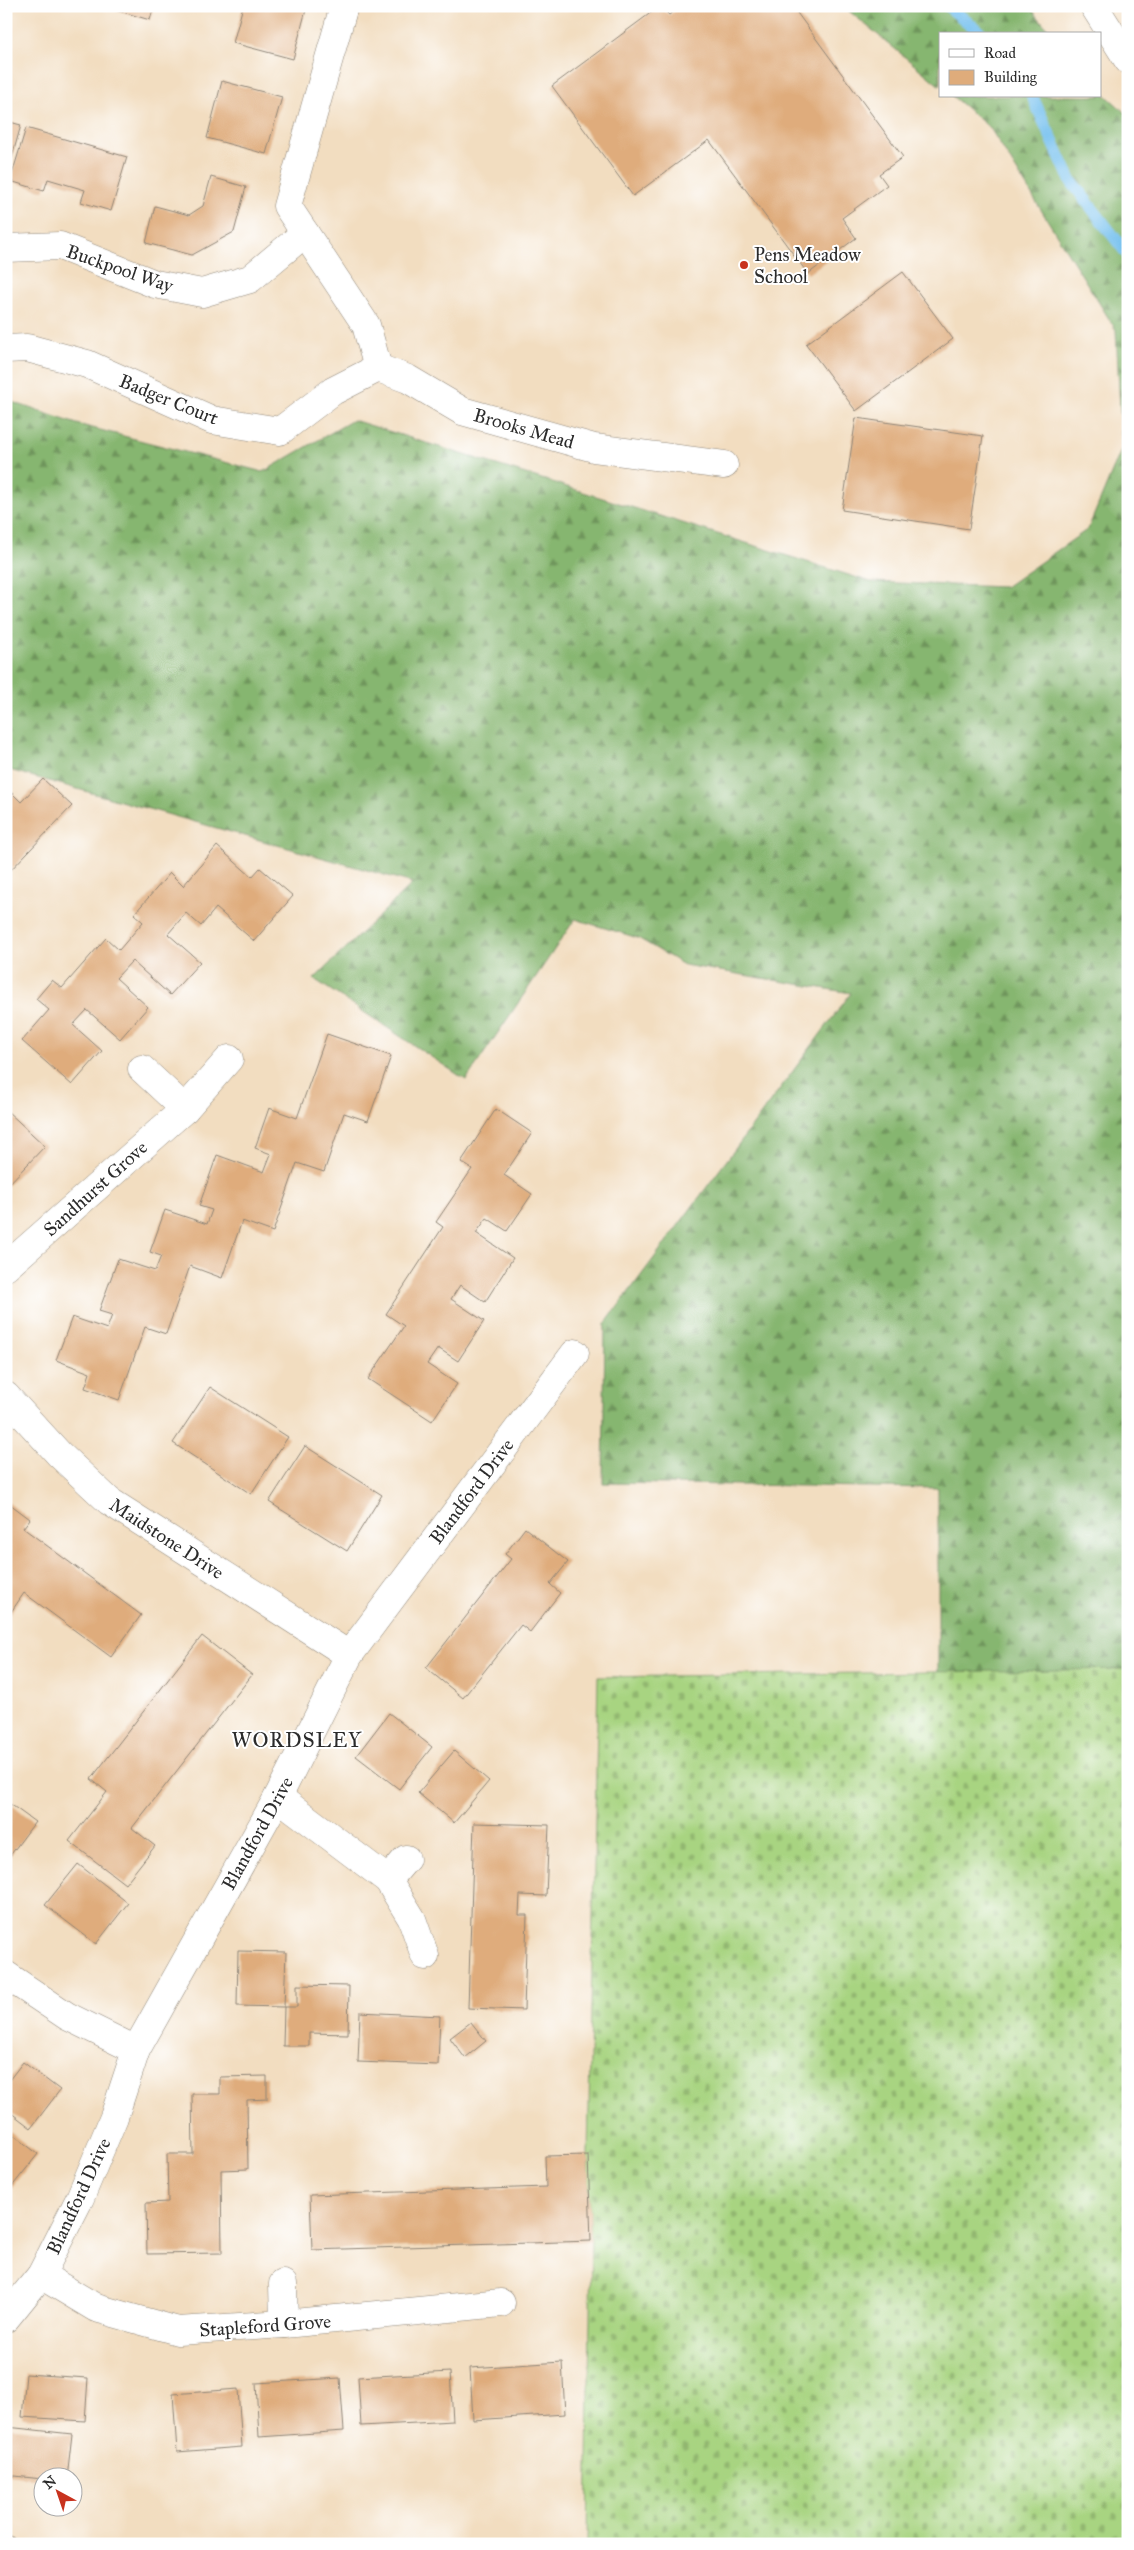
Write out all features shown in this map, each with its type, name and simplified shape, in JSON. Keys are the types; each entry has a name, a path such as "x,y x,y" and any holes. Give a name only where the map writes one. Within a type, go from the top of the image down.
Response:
{"street":[{"path":"344,6 287,206 366,325 378,368"},
{"path":"1094,6 1128,60"},
{"name":"Buckpool Way","path":"6,248 60,246 155,284 202,293 250,279 305,233"},
{"name":"Badger Court","path":"6,349 27,348 87,364 212,420 280,431 333,391 378,368"},
{"name":"Brooks Mead","path":"378,368 408,379 462,410 540,433 594,448 724,465"},
{"name":"Sandhurst Grove","path":"6,1267 184,1109 229,1059"},
{"path":"142,1069 184,1109"},
{"name":"Blandford Drive","path":"6,2318 41,2276 84,2189 114,2117 136,2050 278,1797 348,1656 575,1353"},
{"name":"Maidstone Drive","path":"6,1396 59,1454 109,1501 348,1656"},
{"path":"278,1797 388,1880 412,1919 425,1956"},
{"path":"388,1880 406,1859"},
{"path":"6,1975 66,2016 136,2050"},
{"name":"Stapleford Grove","path":"41,2276 96,2308 178,2331 284,2324 501,2303"},
{"path":"283,2284 284,2324"}],"green space":[{"path":"843,6 1029,6 1050,32 939,32 939,85"},
{"path":"1102,92 1128,115 1128,1669 938,1674 938,1488 603,1483 605,1324 851,993 684,965 638,938 575,919 466,1080 314,979 413,883 6,769 6,400 77,424 263,472 353,420 871,582 1005,587 1088,529 1122,448 1116,330 990,128 954,98 1102,98"},
{"path":"1128,1669 1128,2544 587,2544 591,2241 588,2155 598,1677"}],"building":[{"path":"102,6 154,6 150,20"},
{"path":"243,6 307,6 293,59 233,43"},
{"path":"660,6 669,15 682,6 792,6 903,157 879,174 887,185 842,218 856,238 808,274 709,140 633,196 552,86"},
{"path":"222,81 282,97 266,154 207,138"},
{"path":"6,121 21,125 7,175 6,175"},
{"path":"26,128 127,157 111,211 81,202 85,190 48,179 44,191 10,181"},
{"path":"211,177 246,187 234,232 192,255 146,243 155,206 189,215 203,206"},
{"path":"903,272 953,339 856,411 806,344"},
{"path":"856,418 983,436 969,529 842,510"},
{"path":"43,779 72,806 6,875 6,787 21,802"},
{"path":"217,846 252,877 260,868 293,896 254,941 216,908 201,926 186,913 168,934 200,962 170,995 132,961 116,978 148,1007 120,1039 87,1010 73,1025 102,1051 72,1085 22,1041 49,1010 36,999 52,980 62,988 106,938 119,950 143,922 134,914 170,873 183,886"},
{"path":"327,1034 391,1056 368,1121 344,1113 324,1172 297,1163 273,1232 242,1221 222,1278 190,1266 166,1334 145,1327 119,1400 85,1388 90,1373 56,1360 72,1317 107,1329 112,1315 99,1311 118,1259 155,1271 161,1256 150,1252 165,1210 207,1224 212,1210 199,1206 217,1155 264,1172 271,1154 255,1148 269,1108 297,1118"},
{"path":"496,1109 532,1133 504,1175 532,1194 507,1231 487,1218 476,1233 513,1258 485,1302 460,1285 451,1299 484,1321 458,1361 438,1348 427,1364 457,1384 432,1421 368,1379 404,1326 386,1314 443,1227 436,1222 472,1169 461,1162"},
{"path":"6,1110 45,1146 6,1187"},
{"path":"210,1387 288,1437 251,1494 173,1443"},
{"path":"305,1446 382,1495 347,1551 269,1502"},
{"path":"6,1501 30,1519 23,1528 141,1615 111,1657 24,1593 9,1615 6,1613"},
{"path":"525,1528 568,1562 550,1584 560,1593 530,1632 521,1625 463,1698 426,1668 511,1559 505,1554"},
{"path":"202,1636 252,1675 132,1828 155,1846 125,1884 69,1841 107,1792 91,1779"},
{"path":"389,1713 432,1747 399,1789 356,1756"},
{"path":"454,1751 489,1781 454,1823 418,1793"},
{"path":"6,1801 35,1822 6,1861"},
{"path":"474,1823 549,1825 546,1896 520,1895 519,1915 527,1915 524,2010 468,2008"},
{"path":"78,1864 128,1903 96,1944 45,1905"},
{"path":"238,1951 286,1952 284,2007 237,2006"},
{"path":"297,1985 349,1986 348,2034 309,2033 309,2046 283,2046 284,2007 297,2007"},
{"path":"360,2012 440,2016 438,2065 358,2062"},
{"path":"471,2022 486,2041 465,2058 450,2038"},
{"path":"23,2062 60,2090 31,2128 6,2109 6,2084"},
{"path":"267,2076 267,2099 247,2100 248,2169 221,2170 222,2253 147,2254 146,2203 168,2202 167,2154 193,2154 192,2094 220,2094 220,2077"},
{"path":"6,2129 38,2154 6,2194"},
{"path":"588,2155 591,2241 312,2250 310,2195 546,2187 545,2156"},
{"path":"562,2362 565,2414 473,2420 470,2368"},
{"path":"450,2372 453,2421 361,2426 358,2377"},
{"path":"26,2374 88,2378 85,2421 22,2417"},
{"path":"340,2378 344,2431 259,2437 256,2383"},
{"path":"238,2389 242,2447 177,2452 173,2394"},
{"path":"7,2427 72,2434 68,2468 32,2468 32,2478 6,2475"},
{"path":"10,2535 20,2544 6,2544 6,2540"}],"waterway":[{"path":"948,6 980,32"},
{"path":"1033,98 1071,181 1128,255"}],"place":[{"name":"Pens Meadow School","path":"744,265"}],"district":[{"name":"WORDSLEY","path":"297,1740"}]}
